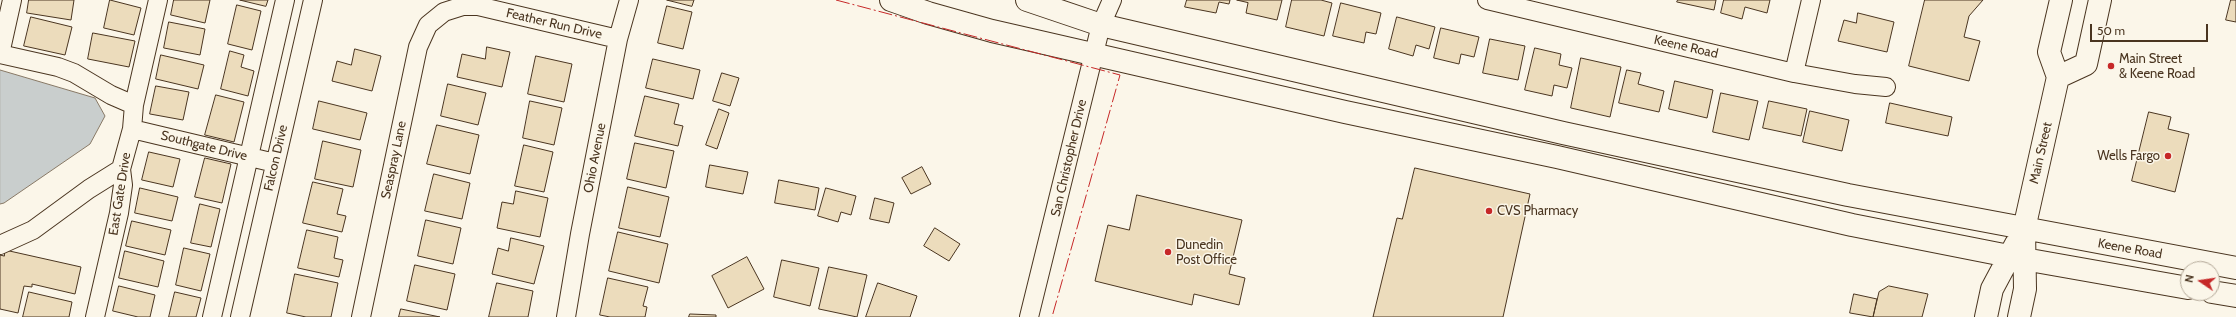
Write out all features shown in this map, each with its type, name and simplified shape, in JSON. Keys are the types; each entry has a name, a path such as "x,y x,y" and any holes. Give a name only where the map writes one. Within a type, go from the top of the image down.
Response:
{"main road":[{"path":"891,0 928,13 992,31 1094,55 1353,114 1557,157 1852,225 2180,287"},
{"name":"Keene Road","path":"1027,0 1101,25 1563,133 1848,195 2236,268"},
{"path":"2061,0 2049,52 2058,77 2086,64 2100,0"},
{"name":"Main Street","path":"1986,317 1992,289 2017,257 2058,77"},
{"name":"Main Street","path":"2017,257 2025,289 2019,317"},
{"path":"2220,293 2236,296"}],"street":[{"path":"12,0 0,54 58,67 74,73 111,95 134,105"},
{"name":"East Gate Drive","path":"95,317 123,185 121,169 132,129 134,105 158,0"},
{"path":"212,317 285,0"},
{"name":"Falcon Drive","path":"240,317 313,0"},
{"name":"Ohio Avenue","path":"566,317 580,234 618,39 629,0"},
{"name":"San Christopher Drive","path":"1029,317 1101,25 1112,0"},
{"name":"Keene Road","path":"1487,0 1794,73 1855,84 1886,87"},
{"path":"1794,73 1811,0"},
{"name":"Feather Run Drive","path":"444,12 463,6 478,6 618,39"},
{"name":"Seaspray Lane","path":"361,317 418,47 428,25 444,12"},
{"name":"Southgate Drive","path":"132,129 275,163"},
{"path":"0,245 33,230 89,189 121,169"}],"shaded area":[{"path":"0,70 95,98 105,116 90,144 4,203 0,204"}],"building":[{"path":"29,0 74,0 71,20 27,13"},
{"path":"110,0 141,8 134,35 104,28"},
{"path":"174,0 210,0 205,23 171,15"},
{"path":"240,0 268,0 266,6"},
{"path":"667,0 694,0 692,6"},
{"path":"1187,0 1230,0 1229,4 1219,2 1216,13 1185,7"},
{"path":"1237,0 1282,0 1277,20 1246,13 1248,3"},
{"path":"1292,0 1321,0 1332,3 1324,36 1286,27"},
{"path":"1678,0 1716,0 1714,10 1677,2"},
{"path":"1724,0 1770,0 1767,13 1745,7 1742,19 1721,13"},
{"path":"1925,0 1983,0 1969,16 1964,37 1980,41 1969,81 1909,66"},
{"path":"2231,0 2236,0 2236,22 2226,20"},
{"path":"1341,3 1381,13 1376,34 1366,32 1364,43 1333,36"},
{"path":"237,5 261,11 252,50 228,44"},
{"path":"667,6 692,12 683,49 658,43"},
{"path":"1858,13 1894,22 1887,52 1838,41 1844,20 1856,23"},
{"path":"31,17 72,27 65,55 24,46"},
{"path":"1397,17 1435,27 1429,49 1416,45 1413,56 1389,49"},
{"path":"169,22 205,29 200,55 164,48"},
{"path":"1441,28 1479,37 1474,57 1461,54 1459,64 1434,58"},
{"path":"93,33 135,41 129,67 88,59"},
{"path":"1490,39 1525,46 1518,80 1483,73"},
{"path":"487,47 510,52 502,87 457,77 462,54 485,59"},
{"path":"1535,48 1561,54 1559,65 1572,68 1567,88 1554,85 1552,96 1525,90"},
{"path":"355,49 381,56 372,91 332,81 337,61 351,65"},
{"path":"230,51 244,55 241,67 254,71 248,96 221,89"},
{"path":"161,55 204,65 198,89 156,79"},
{"path":"536,56 572,64 564,102 528,94"},
{"path":"1581,58 1621,67 1610,117 1571,108"},
{"path":"653,59 700,70 693,99 646,88"},
{"path":"1627,70 1641,73 1638,84 1664,91 1659,112 1619,103"},
{"path":"722,73 739,78 730,106 713,101"},
{"path":"1675,81 1713,90 1707,118 1669,109"},
{"path":"448,84 486,93 478,125 441,116"},
{"path":"156,86 189,92 183,120 150,114"},
{"path":"1721,93 1758,101 1749,140 1713,132"},
{"path":"216,95 244,102 234,142 205,135"},
{"path":"645,96 679,104 674,124 683,126 678,146 635,136"},
{"path":"319,101 367,113 360,140 313,129"},
{"path":"530,101 562,108 554,145 523,138"},
{"path":"1769,101 1807,109 1801,136 1763,128"},
{"path":"1890,103 1952,117 1948,136 1886,123"},
{"path":"719,109 729,113 717,149 706,145"},
{"path":"1810,111 1849,120 1842,151 1803,142"},
{"path":"2149,112 2171,117 2168,129 2189,134 2175,192 2132,181"},
{"path":"437,125 479,135 470,174 427,164"},
{"path":"323,141 361,150 353,187 315,179"},
{"path":"635,143 674,151 666,188 627,179"},
{"path":"524,145 553,152 544,192 515,186"},
{"path":"149,152 180,159 173,187 142,180"},
{"path":"205,158 231,164 222,203 195,197"},
{"path":"710,165 748,172 743,194 706,187"},
{"path":"922,167 931,184 911,194 902,178"},
{"path":"1415,168 1530,194 1503,317 1373,317 1397,218 1402,219"},
{"path":"434,174 470,183 462,219 425,211"},
{"path":"779,180 819,188 815,210 775,203"},
{"path":"313,182 343,189 337,214 346,216 342,232 303,223"},
{"path":"628,187 669,197 660,237 619,228"},
{"path":"140,188 178,197 172,221 135,213"},
{"path":"826,188 856,196 851,215 841,212 838,222 818,216"},
{"path":"516,191 548,198 540,237 497,228 502,202 513,204"},
{"name":"Dunedin Post Office","path":"1137,195 1242,220 1229,274 1245,278 1239,305 1194,294 1192,305 1095,281 1108,225 1129,230"},
{"path":"875,198 894,203 889,223 870,219"},
{"path":"200,204 220,209 211,247 191,243"},
{"path":"426,220 461,228 453,264 418,256"},
{"path":"132,221 171,230 165,255 126,246"},
{"path":"935,228 960,244 949,261 924,246"},
{"path":"307,230 338,237 334,258 343,260 339,277 298,268"},
{"path":"618,232 668,244 659,283 609,271"},
{"path":"511,238 544,246 534,284 492,274 498,248 508,251"},
{"path":"184,248 210,254 201,291 176,285"},
{"path":"5,250 81,267 75,294 32,284 32,287 24,286 18,313 0,309 0,255 4,256"},
{"path":"125,251 164,261 158,287 119,278"},
{"path":"747,257 764,289 728,308 712,276"},
{"path":"782,260 819,268 810,306 774,297"},
{"path":"415,265 455,274 447,310 407,301"},
{"path":"829,267 867,275 857,317 819,309"},
{"path":"295,274 338,283 331,317 306,317 287,313"},
{"path":"608,278 648,287 643,306 647,307 645,317 610,317 600,315"},
{"path":"497,283 533,291 528,317 489,317"},
{"path":"878,283 917,296 910,317 866,317"},
{"path":"119,286 155,295 150,317 138,317 113,311"},
{"path":"1889,286 1928,294 1922,317 1873,317 1879,292"},
{"path":"29,292 72,302 69,317 23,317"},
{"path":"175,292 201,298 196,317 169,317"},
{"path":"1854,294 1877,299 1873,317 1850,313"},
{"path":"401,309 440,317 399,317"},
{"path":"690,314 716,315 716,317 689,317"}],"power":[{"path":"836,0 1120,75 1052,317"}],"place":[{"name":"Main Street & Keene Road","path":"2111,66"},
{"name":"Wells Fargo","path":"2168,156"},
{"name":"CVS Pharmacy","path":"1489,211"},
{"name":"Dunedin Post Office","path":"1168,252"}]}
